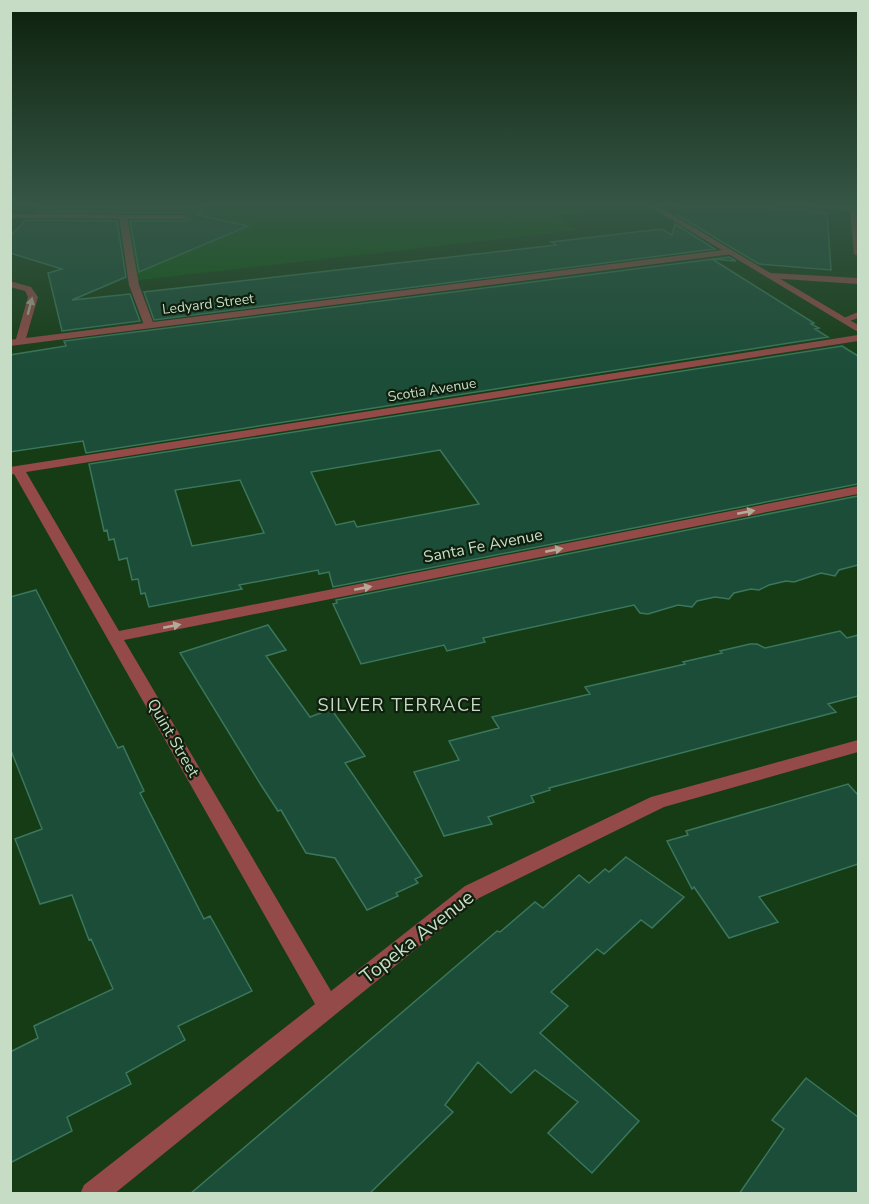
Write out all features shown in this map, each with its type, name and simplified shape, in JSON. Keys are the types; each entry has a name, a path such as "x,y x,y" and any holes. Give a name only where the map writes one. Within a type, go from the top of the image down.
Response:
{"street":[{"path":"130,261 134,285 149,325"},
{"name":"Ledyard Street","path":"15,343 657,261"},
{"path":"746,261 858,329"},
{"path":"771,276 858,281"},
{"path":"10,284 28,289 33,297 15,343"},
{"path":"844,320 858,315"},
{"name":"Scotia Avenue","path":"14,470 858,338"},
{"name":"Quint Street","path":"14,470 114,637 328,1006"},
{"name":"Santa Fe Avenue","path":"114,637 858,490"},
{"name":"Topeka Avenue","path":"93,1194 472,892 658,802 858,746"}],"green space":[{"path":"127,261 305,261 131,281"}],"building":[{"path":"37,261 123,261 126,277 72,300 130,294 140,321 62,331 48,273 62,269"},
{"path":"137,261 165,261 139,272"},
{"path":"414,261 619,261 154,320 144,292"},
{"path":"695,261 715,261 814,323 811,324 819,328 815,329 828,337 86,453 83,441 10,452 10,355 66,346 64,341"},
{"path":"754,261 830,261 831,270 759,264"},
{"path":"842,346 858,356 858,484 333,587 329,572 319,574 318,570 239,585 242,589 149,607 145,593 141,594 138,579 132,580 127,558 119,560 114,539 109,540 107,530 104,531 89,464","holes":["440,450 479,504 357,527 354,521 336,525 311,472","240,480 264,533 192,546 175,490"]},
{"path":"858,496 858,565 839,570 835,576 821,573 794,582 786,581 759,590 751,589 734,593 729,599 715,597 697,601 692,607 678,605 648,614 640,613 634,605 483,638 485,642 447,651 444,645 361,664 333,604 337,603 336,600"},
{"path":"36,590 118,748 123,746 144,791 140,793 204,919 210,916 252,991 178,1026 185,1040 126,1073 131,1084 67,1117 72,1131 10,1163 10,1052 38,1038 34,1026 113,989 91,939 89,940 72,895 40,904 15,839 42,829 10,748 10,597"},
{"path":"268,625 286,650 266,656 310,717 331,709 365,756 345,763 422,876 415,879 418,883 396,893 398,896 367,910 335,858 306,853 281,810 278,811 261,785 180,653"},
{"path":"840,631 847,638 858,635 858,696 828,704 836,712 549,788 550,790 531,796 534,802 488,817 492,824 444,836 414,772 459,760 449,741 499,728 492,717 590,694 585,687 685,664 683,662 722,653 720,651 750,644 757,644 765,648"},
{"path":"848,784 858,795 858,864 759,897 778,922 729,938 694,887 692,889 667,841 688,835 686,831"},
{"path":"626,857 684,897 652,928 641,920 604,954 597,949 551,992 568,1006 540,1033 639,1121 592,1173 548,1133 578,1102 535,1070 511,1093 478,1062 445,1105 453,1112 369,1194 190,1194 497,931 500,932 535,902 543,908 579,875 589,883 605,869 609,872"},
{"path":"806,1078 858,1117 858,1194 739,1194 784,1129 772,1120"}],"district":[{"name":"SILVER TERRACE","path":"400,705"}]}
